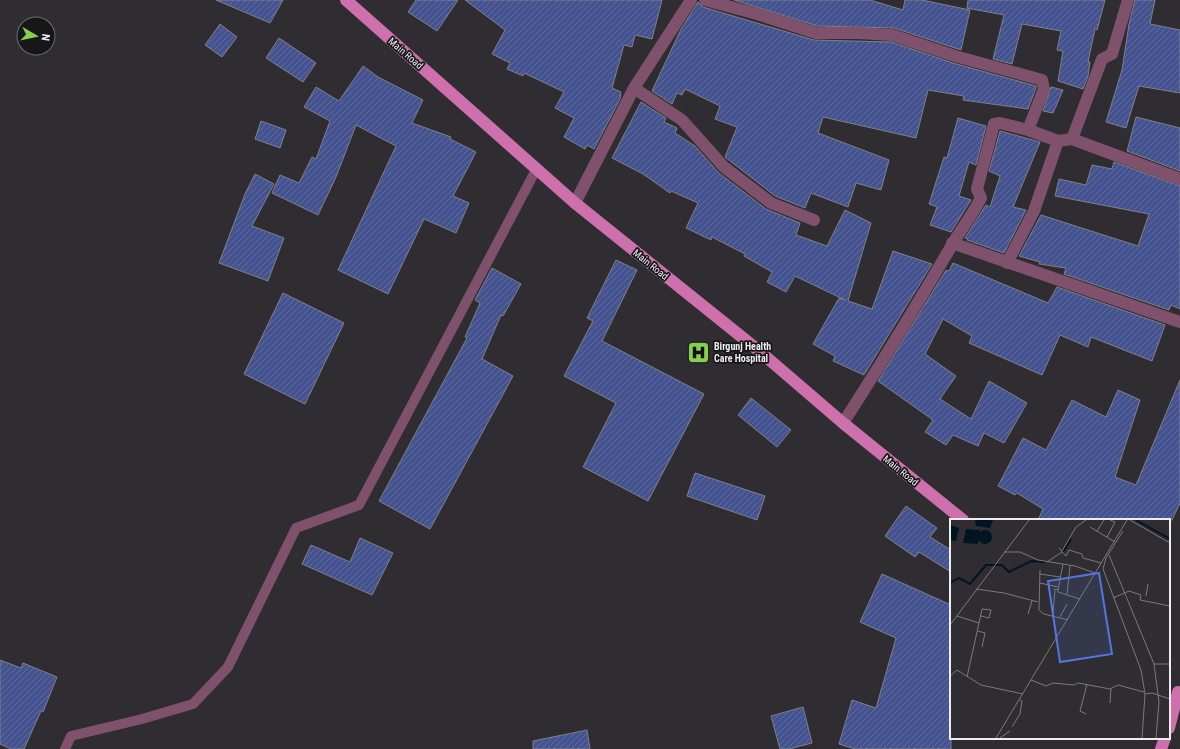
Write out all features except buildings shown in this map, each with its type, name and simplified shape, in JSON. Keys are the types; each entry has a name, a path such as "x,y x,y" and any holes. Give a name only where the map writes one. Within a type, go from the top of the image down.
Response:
{"main road":[{"name":"Main Road","path":"346,0 575,203 758,350 843,423 962,519"},
{"path":"1170,723 1177,690"},
{"path":"1161,749 1165,739"}],"street":[{"path":"575,203 634,88 691,0"},
{"path":"705,0 757,14 816,33 892,35 955,56 1042,80 1044,89 1028,130"},
{"path":"1072,139 1102,59 1112,54 1128,0"},
{"path":"634,88 682,120 724,167 771,203 814,220"},
{"path":"843,423 889,352 952,243 981,198 977,189 994,124 1028,130 1058,141 1072,139 1180,180"},
{"path":"1007,263 1034,211 1058,141"},
{"path":"952,243 1180,322"}],"lane":[{"path":"65,749 71,736 142,720 193,704 228,668 296,528 359,504 537,168"}],"place":[{"name":"Birgunj Health Care Hospital","path":"699,352"}]}
